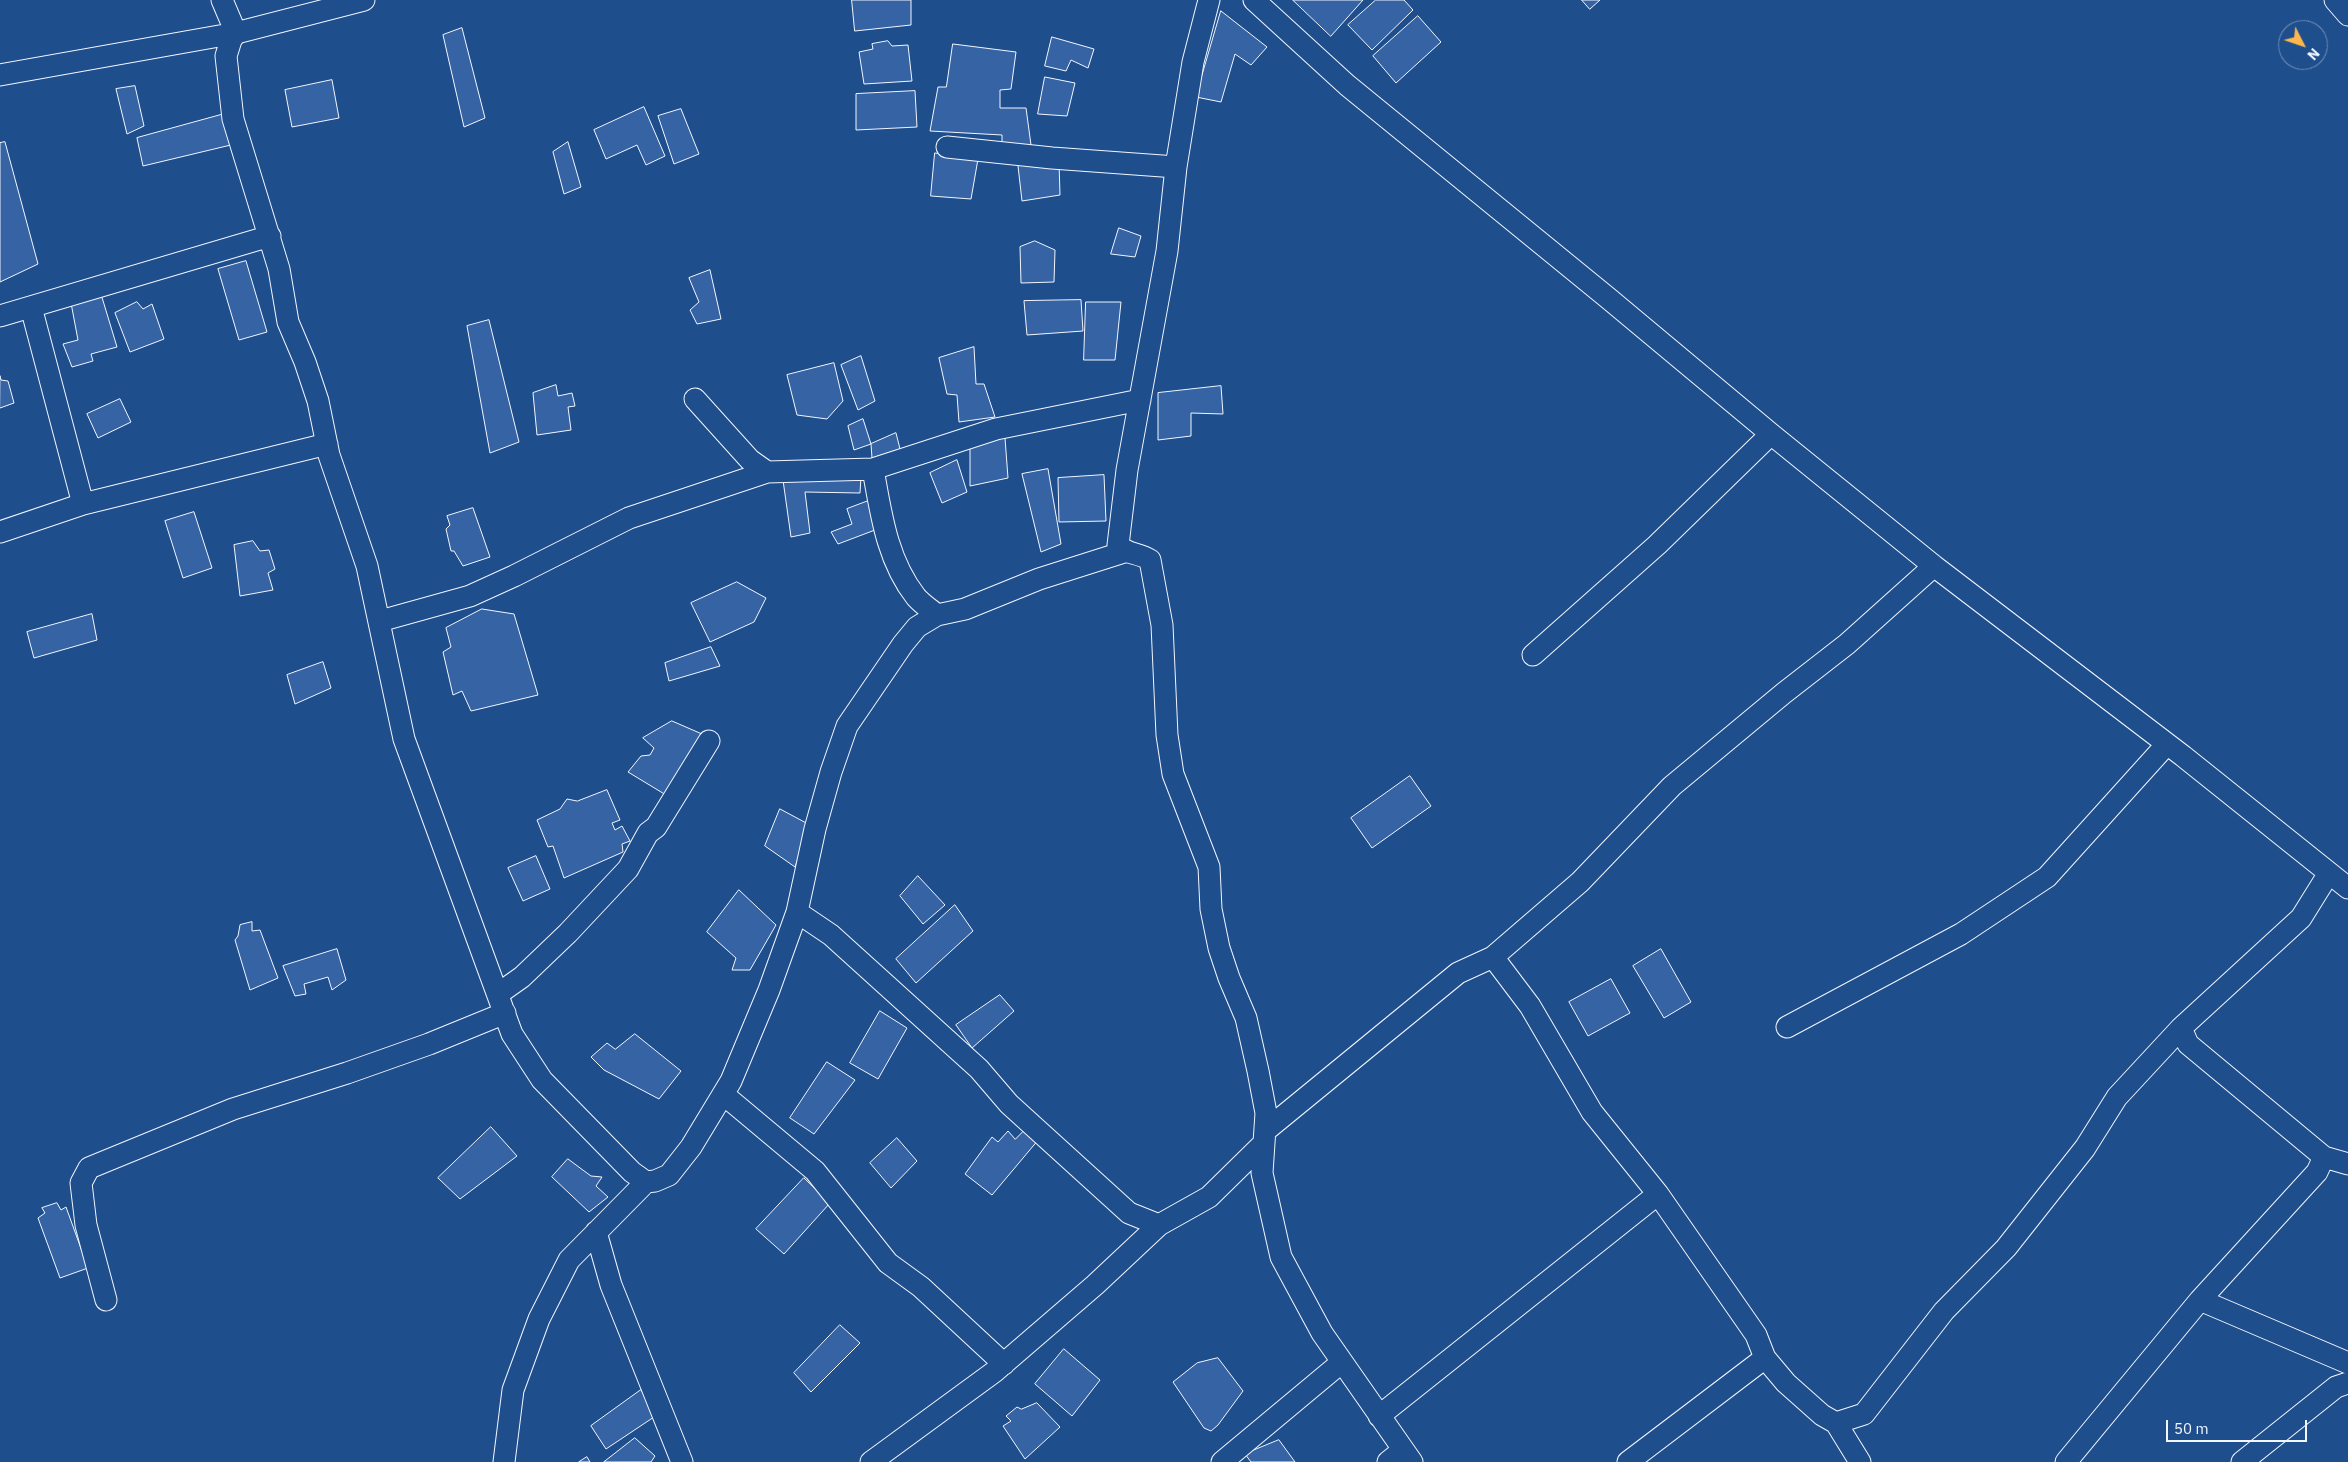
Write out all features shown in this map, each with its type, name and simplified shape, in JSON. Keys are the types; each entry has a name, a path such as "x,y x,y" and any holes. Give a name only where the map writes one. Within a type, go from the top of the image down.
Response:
{"street":[{"path":"222,0 236,33"},
{"path":"0,75 236,33 364,0"},
{"path":"1124,552 1118,545 1121,512 1167,251 1176,167 1193,62 1209,0"},
{"path":"1254,0 1347,86 1608,298 1771,434 1934,566 2167,744 2348,888"},
{"path":"2335,0 2348,15"},
{"path":"236,33 231,40 226,56 233,119 279,269 288,322 306,362 318,401 327,444 367,566 404,739 512,1034 542,1080 632,1172 646,1182"},
{"path":"947,147 1052,158 1176,167"},
{"path":"0,316 270,236"},
{"path":"31,307 83,504"},
{"path":"696,399 750,460 767,472"},
{"path":"380,621 470,596 629,518 767,472 873,469 996,429 1140,400"},
{"path":"1534,655 1657,545 1771,434"},
{"path":"0,532 83,504 327,444"},
{"path":"873,469 884,530 895,562 917,598 937,615"},
{"path":"504,1462 513,1390 539,1319 569,1260 646,1182 656,1181 668,1175 690,1147 731,1081 769,990 797,912 815,829 831,772 847,726 903,644 917,627 937,615 964,609 1039,579 1124,552 1140,553 1150,560 1162,625 1167,735 1173,774 1209,867 1211,909 1219,948 1246,1018 1266,1113 1262,1173 1281,1258 1322,1333 1379,1416 1401,1458"},
{"path":"871,1462 1004,1364 1095,1285 1159,1225 1209,1197 1264,1137 1458,973 1493,957 1580,882 1672,786 1784,693 1847,644 1934,566"},
{"path":"106,1300 86,1225 81,1183 89,1168 233,1110 429,1044 501,1004 522,976 562,939 628,869 648,833 656,827 709,742"},
{"path":"1787,1027 1961,934 2048,877 2167,744"},
{"path":"1836,1423 1864,1414 1944,1311 2012,1240 2085,1148 2117,1098 2181,1028 2300,918 2329,873"},
{"path":"797,912 831,935 979,1069 1009,1104 1129,1213 1159,1225"},
{"path":"1493,957 1530,1006 1592,1112 1658,1194 1756,1334 1765,1358 1786,1383 1822,1414 1836,1423 1860,1462"},
{"path":"2181,1028 2188,1044 2324,1157 2348,1164"},
{"path":"723,1094 815,1171 888,1263 921,1286 1004,1364"},
{"path":"2066,1462 2200,1300 2317,1172 2324,1157"},
{"path":"1379,1416 1658,1194"},
{"path":"596,1232 611,1285 682,1462"},
{"path":"2200,1300 2348,1363"},
{"path":"1628,1462 1765,1358"},
{"path":"1222,1462 1342,1362"},
{"path":"2242,1462 2336,1387 2348,1383"}],"building":[{"path":"852,0 911,0 911,25 855,31"},
{"path":"1293,0 1363,0 1331,36"},
{"path":"1376,0 1404,0 1413,10 1372,50 1348,25"},
{"path":"1582,0 1600,0 1590,9"},
{"path":"1221,11 1267,47 1251,65 1235,54 1221,102 1196,97"},
{"path":"1418,16 1441,42 1396,83 1373,56"},
{"path":"462,28 485,118 464,127 443,35"},
{"path":"1052,37 1094,49 1088,68 1071,60 1066,71 1045,66"},
{"path":"888,41 892,46 908,45 912,81 864,84 859,52 873,49 872,44"},
{"path":"953,44 1016,52 1011,89 1000,90 1000,108 1026,108 1031,145 1002,143 1002,135 930,131 938,87 946,87"},
{"path":"1045,77 1075,83 1067,116 1038,114"},
{"path":"332,80 339,118 292,127 285,90"},
{"path":"135,86 144,126 127,134 116,89"},
{"path":"915,91 917,127 856,130 856,94"},
{"path":"644,107 665,156 646,165 637,145 606,159 594,130"},
{"path":"681,109 699,154 674,164 658,116"},
{"path":"228,113 235,144 143,166 137,138"},
{"path":"5,142 38,264 0,282 0,143"},
{"path":"568,142 581,187 564,194 553,152"},
{"path":"935,153 978,159 971,199 931,196"},
{"path":"1059,162 1060,195 1022,201 1018,166"},
{"path":"1119,228 1141,236 1135,257 1111,254"},
{"path":"1035,241 1055,250 1054,282 1021,283 1020,247"},
{"path":"246,261 267,332 239,340 218,269"},
{"path":"710,270 721,319 697,324 690,310 699,302 689,278"},
{"path":"101,294 117,347 91,354 93,361 72,367 63,344 78,340 71,303"},
{"path":"1081,300 1083,331 1027,335 1024,301"},
{"path":"137,302 143,309 152,304 164,339 130,352 115,313"},
{"path":"1086,302 1121,302 1115,360 1084,360"},
{"path":"489,320 519,442 490,453 467,326"},
{"path":"974,347 976,384 984,384 995,417 959,422 957,395 947,394 939,358"},
{"path":"861,356 875,401 858,410 841,365"},
{"path":"834,363 843,401 827,419 797,415 787,375"},
{"path":"0,376 1,380 8,381 14,403 0,408"},
{"path":"556,385 558,396 572,393 575,406 568,407 571,430 537,435 533,393"},
{"path":"1221,386 1223,414 1191,413 1191,436 1158,440 1158,393"},
{"path":"120,399 131,422 98,438 87,414"},
{"path":"863,419 871,444 854,450 848,426"},
{"path":"896,433 900,449 872,458 871,444"},
{"path":"1005,438 1008,478 970,486 970,447"},
{"path":"957,460 967,492 942,503 930,473"},
{"path":"1048,469 1061,544 1041,552 1022,474"},
{"path":"1104,475 1106,521 1059,522 1058,478"},
{"path":"861,477 860,493 805,492 810,533 791,537 783,480"},
{"path":"871,500 875,530 838,544 831,532 852,524 847,509"},
{"path":"473,508 490,557 463,566 454,551 451,551 446,529 450,525 447,516"},
{"path":"194,512 212,568 183,578 165,521"},
{"path":"253,541 260,551 269,550 275,569 268,573 273,590 240,596 234,545"},
{"path":"737,582 766,598 754,622 710,642 691,603"},
{"path":"482,609 514,614 538,695 471,711 462,691 453,695 443,652 451,647 446,628"},
{"path":"92,614 97,640 34,658 27,632"},
{"path":"711,647 720,666 669,681 665,663"},
{"path":"323,662 331,688 295,704 287,675"},
{"path":"672,721 702,734 666,795 628,772 641,756 650,755 654,748 643,738"},
{"path":"1410,776 1431,806 1372,848 1351,818"},
{"path":"607,790 620,820 612,823 615,830 622,826 630,841 622,844 623,852 564,878 553,846 548,847 537,820 560,809 567,799 577,801"},
{"path":"780,809 810,825 795,867 765,846"},
{"path":"536,856 550,889 523,901 508,868"},
{"path":"918,876 945,905 923,924 900,896"},
{"path":"739,890 776,925 750,970 732,970 736,958 707,932"},
{"path":"955,905 973,931 916,983 896,959"},
{"path":"252,922 252,931 260,930 278,978 250,990 235,940 238,936 240,925"},
{"path":"337,949 346,980 332,990 328,977 304,984 306,994 295,996 283,966"},
{"path":"1661,949 1691,1002 1664,1018 1633,966"},
{"path":"1611,979 1630,1013 1588,1036 1569,1002"},
{"path":"1000,995 1014,1011 972,1048 956,1025"},
{"path":"880,1011 907,1028 878,1079 850,1063"},
{"path":"635,1034 681,1071 659,1099 604,1070 591,1057 607,1043 615,1049"},
{"path":"827,1062 855,1080 814,1134 790,1118"},
{"path":"491,1127 517,1156 460,1199 438,1178"},
{"path":"1027,1128 1039,1139 992,1195 965,1174 992,1137 998,1142 1008,1131 1015,1139"},
{"path":"897,1138 917,1161 891,1188 870,1163"},
{"path":"568,1159 591,1176 602,1177 596,1186 608,1197 589,1212 552,1177"},
{"path":"804,1178 830,1203 784,1254 756,1229"},
{"path":"57,1203 61,1210 66,1207 88,1268 60,1278 38,1218 45,1213 42,1208"},
{"path":"840,1325 860,1343 811,1392 794,1373"},
{"path":"1064,1349 1100,1380 1072,1416 1035,1384"},
{"path":"1218,1358 1243,1391 1218,1425 1211,1431 1204,1428 1173,1382 1197,1363"},
{"path":"641,1390 657,1415 606,1449 591,1426"},
{"path":"1037,1403 1060,1427 1025,1459 1003,1426 1011,1421 1006,1416 1017,1407 1021,1409"},
{"path":"635,1438 655,1456 651,1462 604,1462"},
{"path":"1279,1440 1295,1462 1251,1462 1245,1454"},
{"path":"587,1457 590,1462 579,1462"}]}
